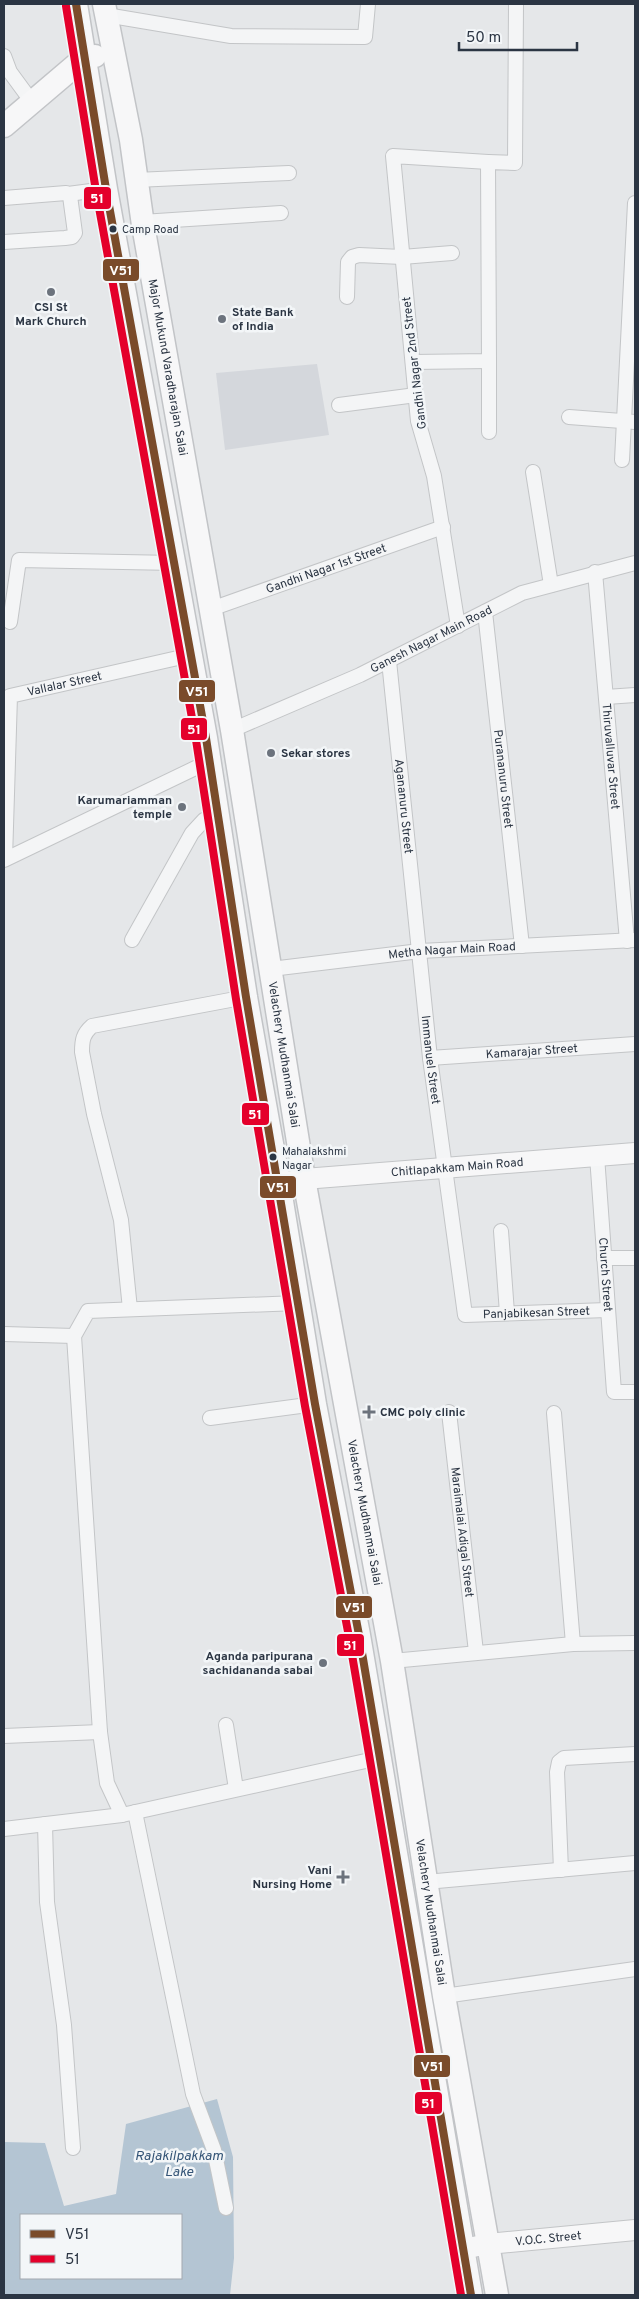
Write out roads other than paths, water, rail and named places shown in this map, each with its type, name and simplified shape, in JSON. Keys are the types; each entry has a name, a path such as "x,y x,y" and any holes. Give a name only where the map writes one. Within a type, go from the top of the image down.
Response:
{"main road":[{"path":"76,4 106,189 192,654 246,997"},
{"name":"Major Mukund Varadharajan Salai","path":"105,9 232,730"},
{"path":"4,126 84,58 113,52"},
{"name":"Velachery Mudhanmai Salai","path":"232,730 304,1179 392,1662 444,1996 496,2292"},
{"name":"Velachery Mudhanmai Salai","path":"246,997 315,1404 359,1636 463,2249 468,2294"}],"street":[{"path":"105,9 231,36 365,37 368,4"},
{"path":"489,432 488,162 515,163 516,4"},
{"path":"4,56 10,72 32,102"},
{"name":"Gandhi Nagar 2nd Street","path":"458,626 434,476 418,421 392,156 488,162"},
{"path":"136,180 289,173"},
{"path":"4,198 68,194 106,189"},
{"path":"4,242 74,236 68,194"},
{"path":"622,460 630,422 635,203"},
{"path":"142,222 281,213"},
{"path":"348,297 349,259 359,255 402,257 452,253"},
{"path":"412,362 489,361"},
{"path":"339,405 416,395"},
{"path":"569,417 630,422"},
{"path":"533,472 552,585"},
{"name":"Gandhi Nagar 1st Street","path":"211,609 443,527"},
{"path":"10,622 18,560 175,562"},
{"name":"Ganesh Nagar Main Road","path":"232,730 389,661 522,593 595,572 635,563"},
{"name":"Thiruvalluvar Street","path":"595,572 631,941"},
{"name":"Purananuru Street","path":"485,612 522,946"},
{"name":"Vallalar Street","path":"5,860 10,696 192,654"},
{"name":"Agananuru Street","path":"389,661 420,951"},
{"path":"606,697 635,695"},
{"path":"5,860 210,761"},
{"path":"132,940 192,833 204,820 218,813"},
{"name":"Metha Nagar Main Road","path":"271,969 420,951 631,941"},
{"name":"Immanuel Street","path":"420,951 430,1058 465,1315"},
{"path":"130,1309 121,1220 92,1106 82,1052 84,1032 92,1026 246,997"},
{"name":"Kamarajar Street","path":"430,1058 635,1044"},
{"name":"Chitlapakkam Main Road","path":"279,1183 304,1179 635,1153"},
{"name":"Church Street","path":"597,1156 614,1392 635,1392"},
{"path":"501,1231 507,1313"},
{"path":"604,1258 635,1258"},
{"path":"226,2208 214,2150 193,2094 129,1813 107,1783 100,1732 74,1336 88,1311 298,1303"},
{"name":"Panjabikesan Street","path":"465,1315 607,1310"},
{"path":"4,1334 74,1336"},
{"path":"210,1418 315,1404"},
{"name":"Maraimalai Adigal Street","path":"449,1412 476,1652"},
{"path":"554,1413 573,1644"},
{"path":"392,1662 476,1652 573,1644 635,1643"},
{"path":"226,1725 236,1789"},
{"path":"4,1736 100,1732"},
{"path":"561,1870 557,1772 559,1762 564,1758 635,1754"},
{"path":"4,1829 129,1813 379,1758"},
{"path":"45,1824 47,1902 64,2026 72,2148"},
{"path":"426,1882 635,1863"},
{"path":"444,1996 635,1969"},
{"name":"V.O.C. Street","path":"463,2249 488,2244 635,2230"},
{"path":"468,2294 496,2292"}],"water":[{"name":"Rajakilpakkam Lake","path":"217,2099 233,2157 234,2258 230,2295 4,2295 4,2142 45,2143 64,2206 116,2194 126,2124"}],"place":[{"name":"Camp Road","path":"113,229"},
{"name":"CSI St Mark Church","path":"51,292"},
{"name":"State Bank of India","path":"222,319"},
{"name":"Sekar stores","path":"271,753"},
{"name":"Karumariamman temple","path":"182,807"},
{"name":"Mahalakshmi Nagar","path":"273,1157"},
{"name":"CMC poly clinic","path":"369,1412"},
{"name":"Aganda paripurana sachidananda sabai","path":"323,1663"},
{"name":"Vani Nursing Home","path":"343,1877"}]}
